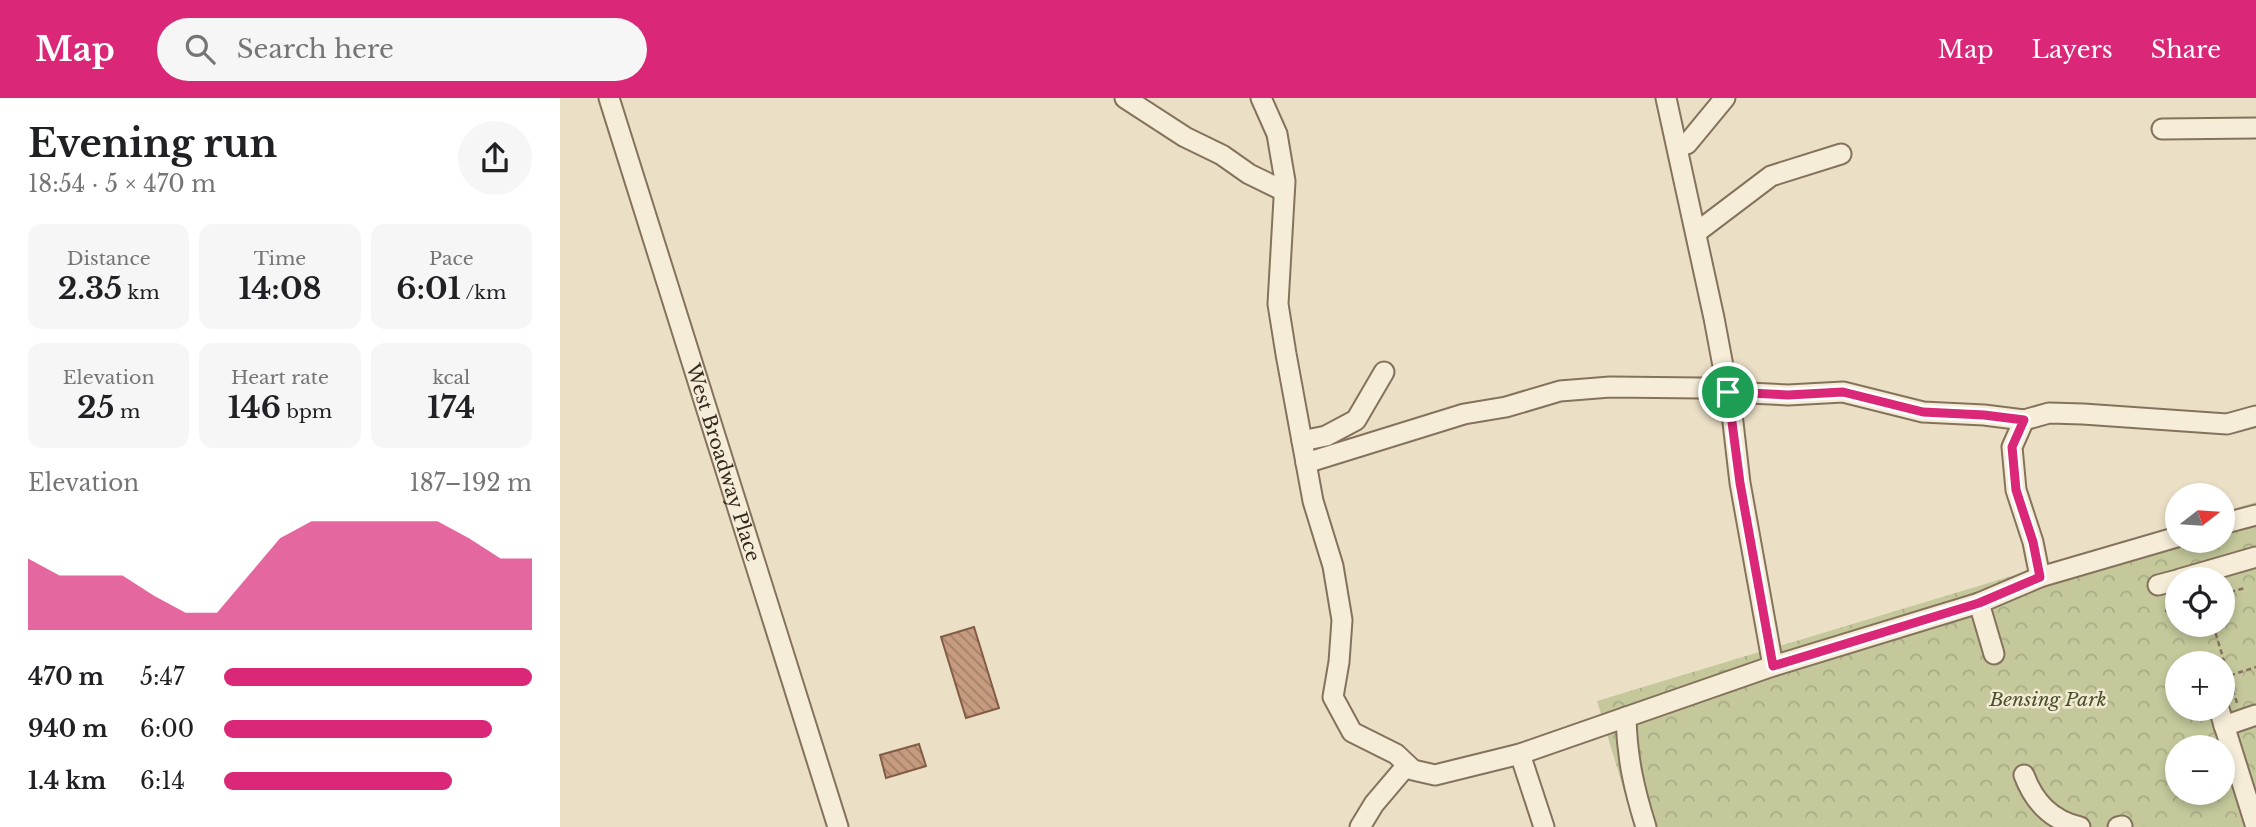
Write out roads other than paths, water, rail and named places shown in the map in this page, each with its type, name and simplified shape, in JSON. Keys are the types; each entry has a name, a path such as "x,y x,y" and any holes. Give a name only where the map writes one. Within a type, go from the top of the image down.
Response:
{"street":[{"name":"West Broadway Place","path":"609,98 838,827"},
{"path":"1125,98 1185,137 1284,191"},
{"path":"1261,98 1277,134 1285,181 1278,304 1313,501 1333,566 1342,620 1333,698 1352,732 1396,754 1413,770 1436,775 1520,754 1773,666 1979,603 2040,577 2165,541"},
{"path":"1666,98 1697,232 1728,392 1740,483 1773,666"},
{"path":"1677,146 1687,144 1725,98"},
{"path":"2162,130 2256,128"},
{"path":"1697,232 1771,176 1841,154"},
{"path":"1302,441 1326,436 1356,419 1384,372"},
{"path":"1306,463 1464,414 1506,407 1560,391 1610,387 1701,388 1788,395 1843,392 1923,412 2024,420 2049,413 2227,424 2256,416"},
{"path":"2024,420 2012,447 2016,490 2033,542 2040,577"},
{"path":"2235,520 2256,514"},
{"path":"2222,567 2256,557"},
{"path":"2158,585 2165,583"},
{"path":"1979,603 1993,654"},
{"path":"2235,713 2256,716"},
{"path":"1626,717 1627,753 1646,827"},
{"path":"2229,721 2256,827"},
{"path":"1520,754 1544,827"},
{"path":"1360,827 1374,804 1407,765"},
{"path":"2024,775 2036,800 2046,811 2058,819 2080,827"}],"park label":[{"name":"Bensing Park","path":"2048,699"}]}
